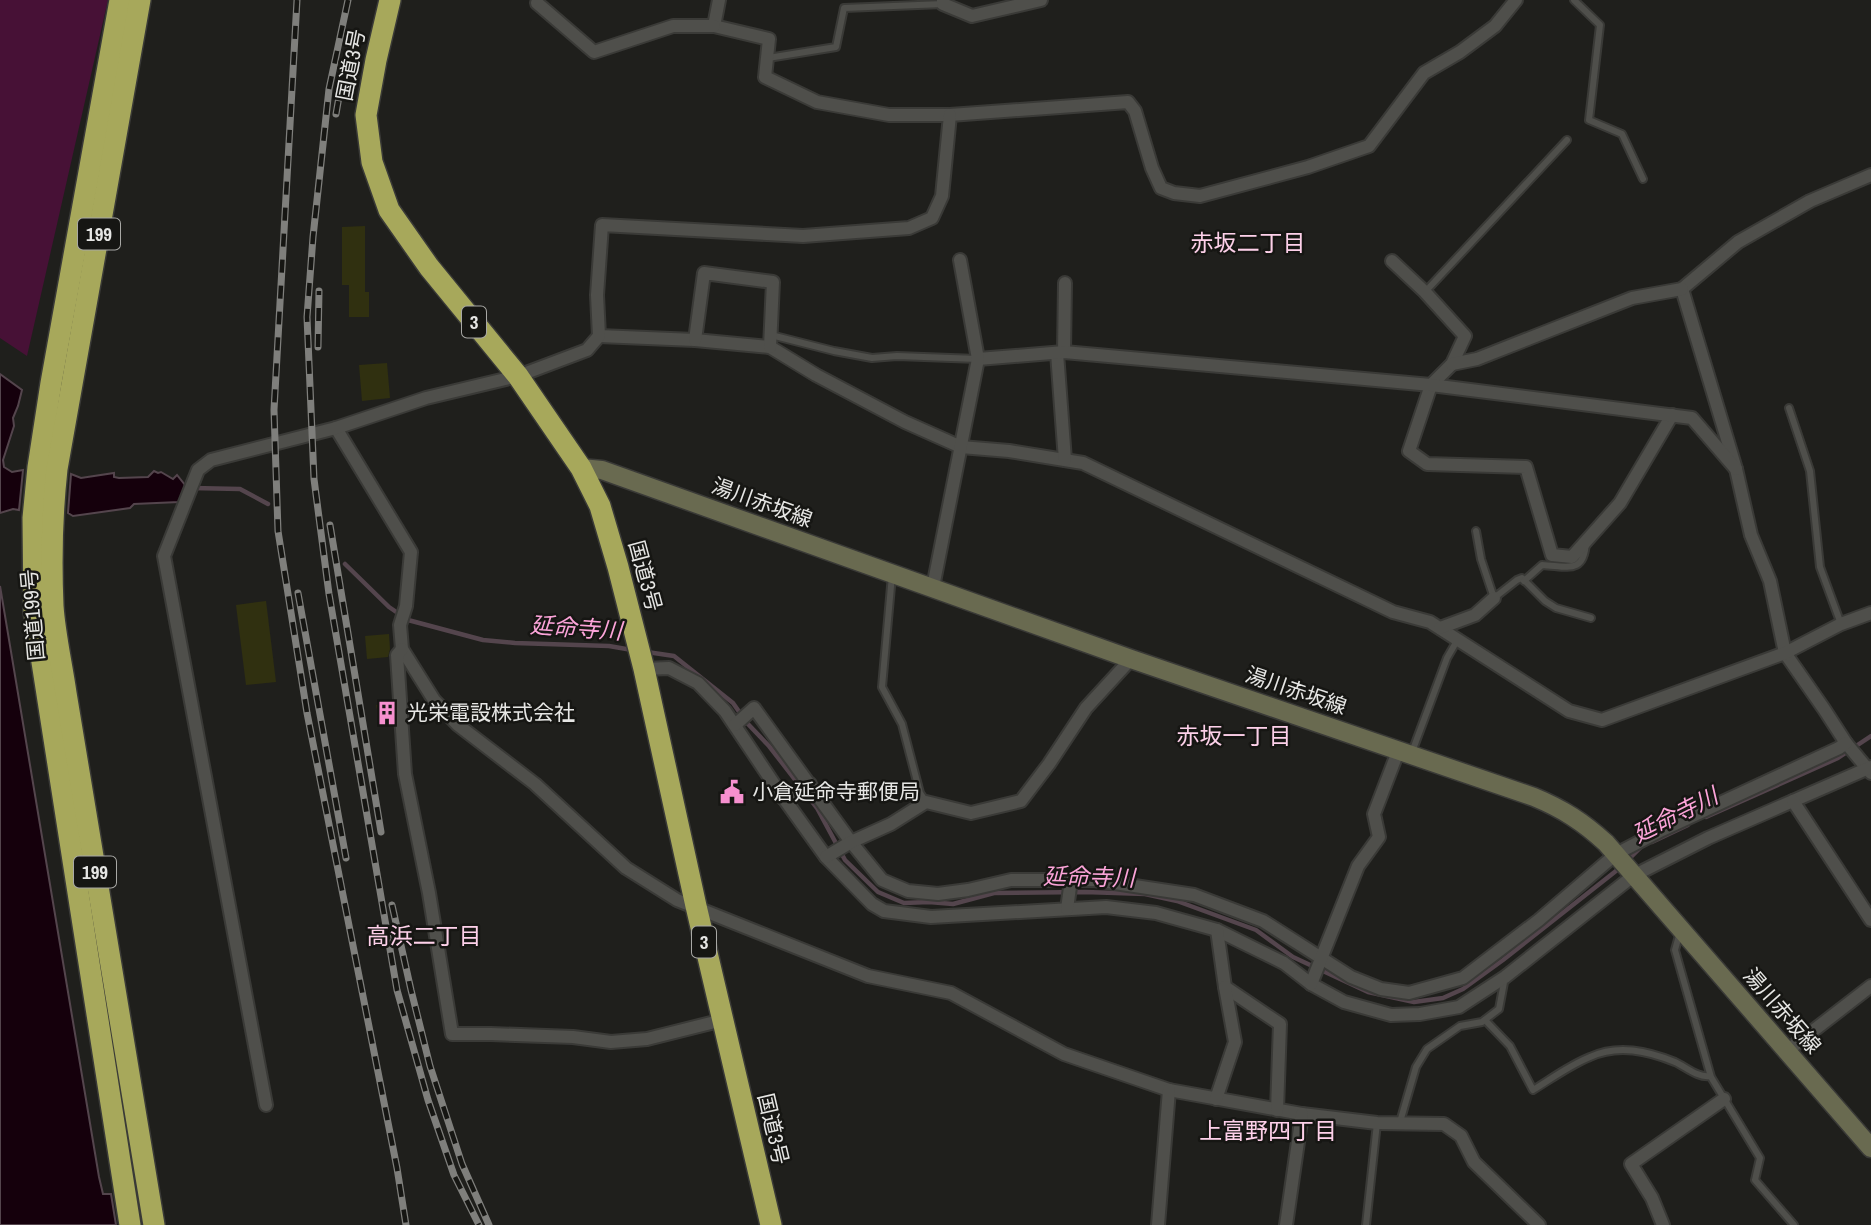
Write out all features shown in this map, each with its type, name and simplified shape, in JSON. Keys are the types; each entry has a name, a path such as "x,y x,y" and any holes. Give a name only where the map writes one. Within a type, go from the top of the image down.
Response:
{"highway":[{"name":"国道199号","path":"120,0 51,383 47,468 34,611 130,1225"},
{"name":"国道199号","path":"47,468 141,0"},
{"name":"国道3号","path":"390,0 366,115 372,162 389,210 429,267 518,376 581,468 600,506 643,664 696,906 771,1225"},
{"name":"国道199号","path":"43,518 66,693 154,1225"}],"main road":[{"name":"湯川赤坂線","path":"581,468 602,470 1130,659 1405,751 1561,809 1586,825 1616,854 1869,1141"}],"street":[{"path":"713,26 719,0"},
{"path":"943,2 972,16 1041,0"},
{"path":"537,4 594,52 673,26 713,26 769,39 765,77 817,102 889,115 950,115 1128,102 1135,111 1152,168 1161,188 1174,193 1200,196 1308,167 1369,146 1424,73 1460,52 1494,26 1517,0"},
{"path":"266,1105 164,556 198,470 211,460 335,428 426,398 518,376 587,350 599,336 597,295 602,225 803,236 909,228 932,218 942,196 950,115"},
{"path":"1452,364 1477,359 1632,298 1682,289 1738,242 1810,201 1871,175"},
{"path":"933,587 978,359 960,260"},
{"path":"1391,261 1426,292 1465,336 1452,364 1432,385 1409,451 1427,464 1526,467 1552,555 1572,557 1620,503 1672,415"},
{"path":"695,340 704,273 773,282 770,341"},
{"path":"1065,283 1060,353 1065,460"},
{"path":"643,664 669,668 698,683 725,710 826,857 872,904 884,911 931,917 1106,907 1156,913 1217,930 1284,964 1311,984 1344,1002 1391,1015 1420,1014 1460,1007 1505,977 1633,876 1708,838 1870,770 1846,743 1785,653 1770,581 1751,536 1736,468 1682,289"},
{"path":"599,336 770,341 816,375 905,422 961,447 1009,451 1083,463 1393,612 1430,622 1569,711 1602,720 1785,653 1841,624 1871,613"},
{"path":"978,359 1060,353 1432,385 1672,415 1692,418 1736,468"},
{"path":"335,428 411,552 406,607 400,625 402,649 434,700 458,725 535,784 626,868 677,900 868,976 951,993 1064,1054 1169,1090 1302,1114 1377,1123 1444,1124 1461,1136 1474,1162 1539,1225"},
{"path":"1440,628 1475,615 1494,598"},
{"path":"402,649 397,654 405,774 429,893 452,1034 573,1037 611,1042 647,1039 723,1020"},
{"path":"826,857 891,824 926,802 971,814 1021,802 1086,709 1130,659"},
{"path":"735,725 754,708 882,880 908,891 938,894 1011,880 1095,880 1194,894 1263,921 1351,977 1381,989 1409,993 1463,978 1539,920 1616,854 1846,743"},
{"path":"1311,984 1358,866 1379,837 1374,814 1405,751"},
{"path":"784,799 810,784"},
{"path":"1793,801 1871,920"},
{"path":"1067,909 1071,880"},
{"path":"1216,1099 1235,1042 1217,930"},
{"path":"1787,1051 1871,986"},
{"path":"1225,987 1280,1024 1277,1110"},
{"path":"1158,1225 1169,1090"},
{"path":"1663,1225 1631,1164 1724,1099"},
{"path":"1286,1225 1302,1114"}],"lane":[{"path":"1574,0 1600,25 1590,120 1622,134 1643,179"},
{"path":"767,59 836,47 844,8 943,2"},
{"path":"1426,292 1567,140"},
{"path":"770,341 872,358 897,356 978,359"},
{"path":"1788,408 1810,471 1820,566 1841,624"},
{"path":"1476,531 1481,559 1494,598 1522,578 1556,608 1591,618"},
{"path":"1524,580 1542,565 1563,568 1579,564 1586,556 1587,541"},
{"path":"892,573 882,687 902,724 920,793 926,802"},
{"path":"1405,751 1458,639"},
{"path":"1681,930 1675,950 1710,1076 1760,1158 1755,1180 1794,1225"},
{"path":"1399,1124 1416,1068 1427,1049 1461,1026 1482,1022 1499,1009 1505,977"},
{"path":"1485,1020 1510,1046 1533,1090 1591,1056 1624,1049 1643,1052 1676,1063 1704,1077 1710,1076"},
{"path":"1366,1225 1377,1123"}],"shaded area":[{"path":"0,0 108,0 27,356 0,338"},
{"path":"0,374 22,390 3,460 4,467 12,472 23,470 19,510 0,513"},
{"path":"154,471 173,479 177,475 185,485 179,502 134,504 130,508 73,516 68,513 71,474 81,478 114,473 114,477 119,478 148,477"},
{"path":"0,586 99,1177 103,1194 111,1194 116,1225 0,1225"}],"building":[{"path":"365,226 365,292 369,292 369,317 349,317 349,285 342,285 342,227"},
{"path":"387,363 390,398 362,401 359,365"},
{"path":"266,601 276,682 246,685 236,605"},
{"path":"389,634 388,657 367,659 365,636"},
{"name":"光栄電設株式会社","path":"391,702 393,722 380,725 376,705"}],"waterway":[{"name":"延命寺川","path":"192,488 240,489 268,504"},
{"name":"延命寺川","path":"345,564 389,607 408,620 483,640 609,646 632,650"},
{"name":"延命寺川","path":"647,652 674,656 733,703 817,808 845,860 878,892 904,903 953,904 994,893 1145,894 1177,901 1256,930 1293,957 1368,992 1414,1002 1443,998 1463,989 1621,867"},
{"name":"延命寺川","path":"1706,817 1838,758 1871,736"},
{"name":"延命寺川","path":"1652,842 1688,825"},
{"name":"延命寺川","path":"1627,861 1641,847"}],"railway":[{"path":"297,0 274,410 278,531 307,713 406,1225"},
{"path":"348,0 329,89 307,317 314,479 329,594 397,990 428,1100 454,1175 479,1225"},
{"path":"336,114 345,62"},
{"path":"318,347 319,291"},
{"path":"330,525 381,832"},
{"path":"298,593 346,858"},
{"path":"392,905 430,1066 462,1164 489,1225"}],"place":[{"name":"光栄電設株式会社","path":"387,713"},
{"name":"小倉延命寺郵便局","path":"732,792"}],"district":[{"name":"赤坂二丁目","path":"1248,243"},
{"name":"赤坂一丁目","path":"1234,736"},
{"name":"高浜二丁目","path":"424,936"},
{"name":"上富野四丁目","path":"1268,1131"}]}
